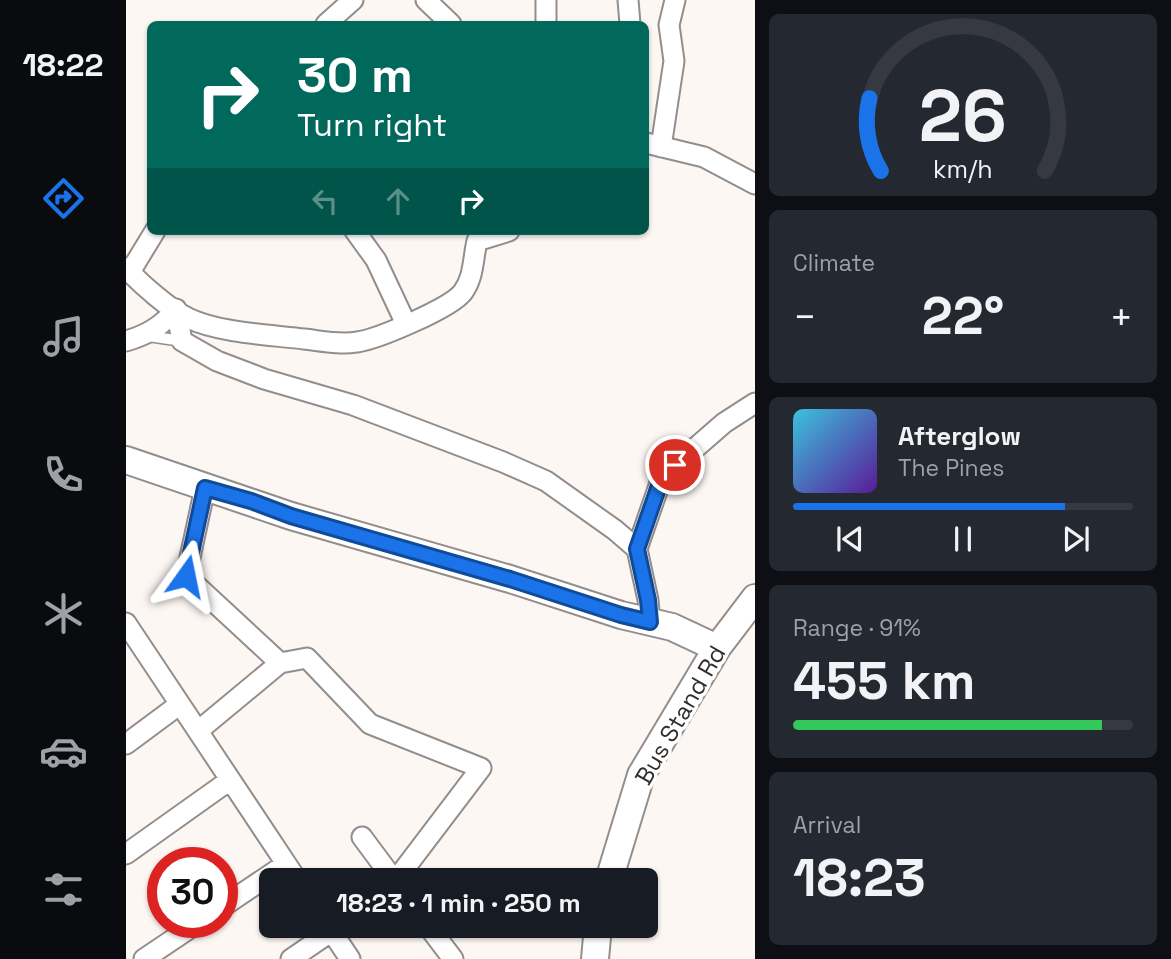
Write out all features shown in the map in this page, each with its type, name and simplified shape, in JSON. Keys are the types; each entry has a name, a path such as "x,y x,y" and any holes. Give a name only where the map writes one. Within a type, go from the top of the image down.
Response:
{"street":[{"path":"329,21 353,0"},
{"path":"426,0 448,21"},
{"path":"546,21 547,0"},
{"path":"628,0 631,21"},
{"path":"675,0 669,24 674,61 653,145 704,157 754,184"},
{"path":"152,235 128,270 188,318 216,326 331,343 357,342 443,307 462,294 472,274 477,241 496,235"},
{"path":"358,235 376,260 406,324"},
{"path":"126,341 145,335 166,321 176,309"},
{"path":"176,309 182,341 217,361 264,379 354,405 546,481 637,549"},
{"path":"650,622 637,549 662,477 724,423 754,403"},
{"path":"126,460 291,516 510,579 621,615 672,627 717,649"},
{"path":"205,488 186,576 281,663"},
{"name":"Bus Stand Rd","path":"613,868 641,775 717,649 754,598"},
{"path":"126,625 289,868"},
{"path":"198,731 281,663 307,657 370,724 481,768 404,868"},
{"path":"126,744 180,704"},
{"path":"126,854 230,779"},
{"path":"362,837 386,868"},
{"path":"238,898 259,888"},
{"path":"144,959 175,938"},
{"path":"291,959 318,938"},
{"path":"336,938 350,959"},
{"path":"437,938 453,959"},
{"path":"595,959 597,938"}],"lane":[{"path":"145,335 182,341"}],"route":[{"path":"186,576 205,488 650,622 637,549 662,477 675,465"}]}
